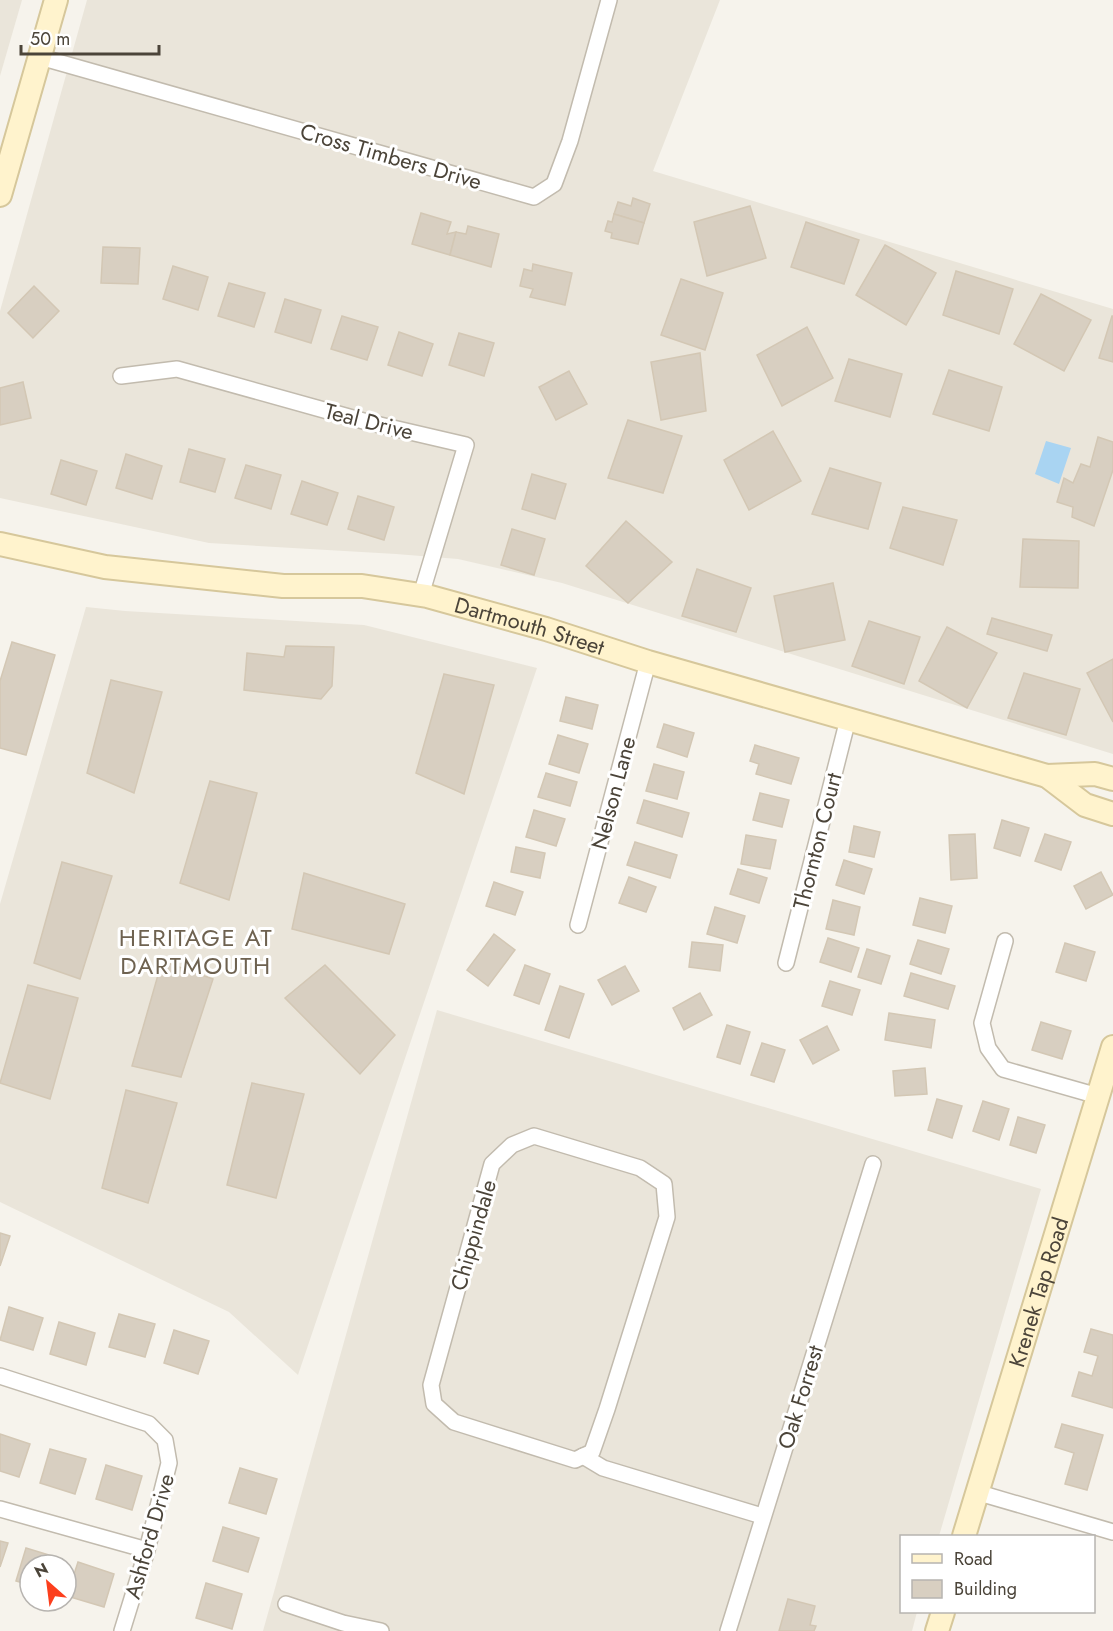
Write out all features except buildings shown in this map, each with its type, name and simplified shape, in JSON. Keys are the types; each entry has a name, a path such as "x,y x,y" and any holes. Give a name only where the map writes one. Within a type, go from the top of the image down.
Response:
{"street":[{"path":"0,195 56,0"},
{"name":"Cross Timbers Drive","path":"40,57 534,197 554,184 570,141 609,0"},
{"name":"Teal Drive","path":"121,376 177,369 367,422 466,445 421,595"},
{"name":"Dartmouth Street","path":"0,544 105,567 283,586 362,586 421,595 546,628 648,662 1047,776 1095,774 1113,779"},
{"name":"Nelson Lane","path":"578,925 648,662"},
{"name":"Thornton Court","path":"786,963 848,719"},
{"name":"Dartmouth Street","path":"1047,776 1085,805 1113,814"},
{"path":"1005,941 982,1023 988,1048 1003,1069 1098,1096"},
{"name":"Krenek Tap Road","path":"964,1535 1113,1047"},
{"name":"Chippindale","path":"534,1136 640,1168 664,1184 667,1217 592,1452 583,1456 575,1460 454,1422 434,1404 431,1385 492,1164 512,1145 534,1136"},
{"name":"Oak Forrest","path":"728,1631 762,1515 873,1164"},
{"name":"Ashford Drive","path":"0,1376 149,1424 165,1440 169,1463 147,1550 122,1631"},
{"name":"Chippindale","path":"583,1456 603,1468 762,1515"},
{"path":"976,1492 1113,1532"},
{"path":"0,1509 147,1550"},
{"path":"286,1604 342,1627 381,1631"},
{"path":"938,1631 942,1613"}],"shaded area":[{"path":"0,0 22,0 0,76"},
{"path":"87,0 720,0 653,171 1113,309 1113,754 562,583 458,559 209,543 0,498 0,311"},
{"name":"HERITAGE AT DARTMOUTH","path":"86,607 364,625 537,668 298,1375 229,1312 0,1202 0,904"},
{"path":"437,1010 1041,1189 939,1535 900,1535 900,1613 917,1613 912,1631 263,1631"}],"water":[{"path":"1046,441 1071,448 1059,484 1035,474"}],"district":[{"name":"HERITAGE AT DARTMOUTH","path":"196,951"}]}
